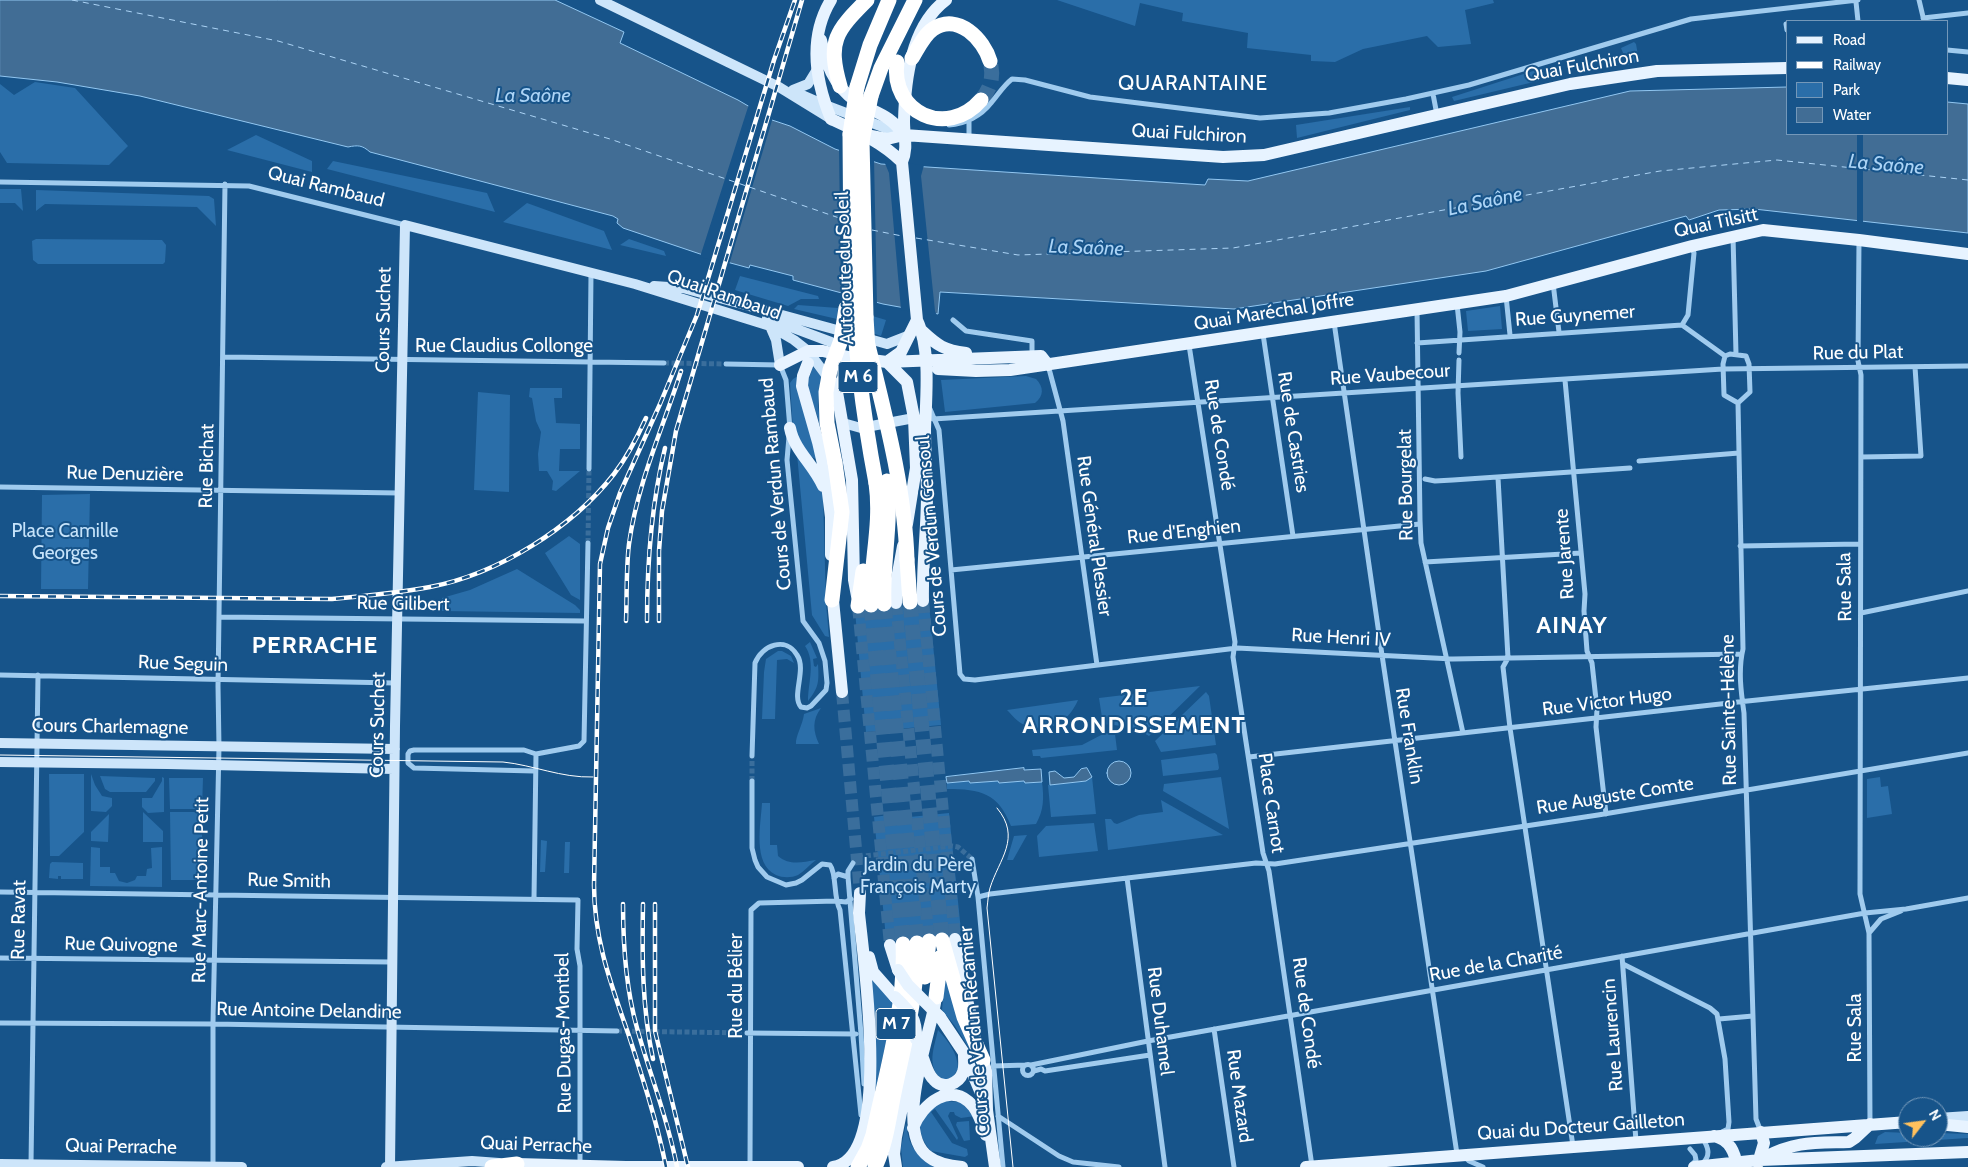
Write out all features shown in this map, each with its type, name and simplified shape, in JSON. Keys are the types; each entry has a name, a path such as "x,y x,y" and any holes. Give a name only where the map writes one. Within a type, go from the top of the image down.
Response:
{"highway":[{"path":"840,86 834,63 836,38 845,22 867,0"},
{"name":"Autoroute du Soleil","path":"889,0 870,46 857,87 851,118 849,149 851,269 856,361 866,430 882,482 890,518 884,574 890,604"},
{"path":"916,0 897,62 896,76 900,90 912,107 922,114 939,119 953,118 968,112 981,100"},
{"name":"Autoroute du Soleil","path":"890,604 861,576 878,509 882,482 867,341 862,141 870,96 881,68 916,0"},
{"path":"912,58 931,30 946,24 962,27 974,35 985,47 990,62"},
{"path":"832,600 842,512 827,423 826,392 830,370 841,340 851,269"},
{"path":"867,341 901,495 907,535 908,560 890,604"},
{"path":"923,942 988,1063"},
{"path":"923,942 940,977 936,997"},
{"name":"M 7","path":"875,1167 883,1144 910,1020 923,989 923,942"},
{"name":"M 7","path":"858,1167 873,1135 904,976 923,942"},
{"path":"492,1167 517,1164"}],"main road":[{"path":"831,0 819,28 816,50 816,71 825,105 831,119 866,135 902,162"},
{"path":"890,604 897,578 927,397 925,360 902,162 906,153 904,135 907,113 907,83 912,58 925,24 946,0"},
{"path":"819,28 826,61 840,86 863,105 885,115 895,123 904,135"},
{"name":"Quai Fulchiron","path":"904,135 1223,157 1264,155 1570,84 1643,73 1786,68"},
{"path":"1948,78 1968,80"},
{"path":"866,135 886,139 904,135"},
{"name":"Quai Tilsitt","path":"1506,296 1692,246 1763,230 1968,254"},
{"name":"Quai Maréchal Joffre","path":"938,369 976,372 1010,370 1506,296"},
{"path":"887,362 901,352 910,335 920,326"},
{"path":"920,326 938,346 950,351 1000,356 1041,356 1048,365"},
{"path":"780,364 808,357 823,350 873,362 977,360 1000,356"},
{"path":"808,357 802,386 818,442 829,498 832,600 842,692"},
{"path":"873,362 846,376 840,383 837,392 853,499 854,580 890,604"},
{"path":"887,362 906,382 924,419 927,493 922,576 890,604"},
{"path":"790,428 796,445 818,474 829,498"},
{"path":"855,896 870,965 880,982 915,1020 916,1025 916,1039 896,1137 894,1154 896,1167"},
{"path":"833,1167 840,1166 851,1157 864,1130 868,1115 870,1091 871,1034 859,913 855,896"},
{"path":"923,942 898,970 908,985 940,1017 964,1053 993,1113"},
{"path":"936,997 912,1108 913,1129 917,1141 928,1157 939,1162 962,1167"},
{"path":"923,1058 934,1080 939,1084 947,1085 954,1083 961,1077 964,1068 964,1053"},
{"path":"988,1063 986,1071 993,1113 997,1161"},
{"path":"913,1129 919,1116 929,1103 945,1096 956,1096 966,1100 973,1106 997,1161"},
{"name":"Quai du Docteur Gailleton","path":"1306,1167 1898,1123"},
{"path":"1758,1164 1784,1148 1796,1144 1848,1142 1870,1124"},
{"path":"1948,1125 1968,1127"},
{"path":"1758,1164 1764,1143 1761,1132"},
{"name":"Quai du Docteur Gailleton","path":"1707,1136 1726,1141 1730,1145 1737,1165"},
{"path":"1694,1167 1758,1164 1862,1155 1968,1143"},
{"path":"1862,1155 1968,1152"},
{"name":"Quai Perrache","path":"517,1164 626,1167 798,1167"}],"street":[{"path":"600,0 779,87 831,119"},
{"path":"1919,0 1924,20 1968,13"},
{"path":"930,123 958,125 969,121 990,105 1004,85 1012,79 1025,80 1098,98 1260,118 1329,113 1433,94 1477,83 1691,19 1857,1 1858,20"},
{"path":"1948,50 1968,52"},
{"path":"792,90 808,84 816,71"},
{"name":"Quai Fulchiron","path":"779,87 792,90 825,105 904,135"},
{"path":"1433,94 1437,115"},
{"path":"969,121 969,139"},
{"name":"Quai Rambaud","path":"0,182 226,184 249,186 405,225 635,284 770,326 795,341 808,357 824,370 837,392"},
{"name":"Rue Bichat","path":"219,747 218,679 226,184"},
{"name":"Cours Suchet","path":"388,1166 401,360 405,225"},
{"path":"1733,236 1736,354"},
{"name":"Rue Sala","path":"1859,240 1858,361 1860,368 1861,457 1860,894 1869,933 1870,1124"},
{"path":"1692,246 1694,253 1688,315 1682,325 1725,356 1736,354 1746,356 1749,369 1750,392 1738,403 1724,395 1723,359 1725,356"},
{"path":"589,468 591,274"},
{"path":"1553,283 1559,332"},
{"name":"Quai Rambaud","path":"635,284 683,288 887,344 910,335"},
{"path":"1506,296 1510,335"},
{"name":"Quai Rambaud","path":"720,298 831,342"},
{"path":"1457,303 1459,353"},
{"name":"Rue Bourgelat","path":"1417,309 1420,524 1425,562 1463,733"},
{"path":"953,320 966,331 1032,341 1032,350"},
{"name":"Rue Franklin","path":"1334,322 1432,990 1460,1154"},
{"name":"Rue Guynemer","path":"1417,343 1510,335 1682,325"},
{"path":"726,364 780,364 776,340 770,326"},
{"name":"Rue de Castries","path":"1263,333 1293,536"},
{"name":"Rue de Condé","path":"1189,344 1221,543 1234,649"},
{"name":"Rue Claudius Collonge","path":"224,357 664,363"},
{"path":"1459,360 1458,386 1461,457"},
{"name":"Cours de Verdun Rambaud","path":"752,756 755,663 762,652 769,646 777,644 790,648 796,653 801,667 798,700 801,708 811,706 826,690 827,683 826,661 819,643 803,621 787,460 790,428 786,380 780,364"},
{"name":"Rue Général Plessier","path":"1048,365 1060,412 1097,665"},
{"name":"Rue du Plat","path":"1723,369 1968,366"},
{"path":"1861,457 1921,456 1915,367"},
{"name":"Rue Vaubecour","path":"924,419 1060,412 1723,369"},
{"name":"Rue Jarente","path":"1565,380 1585,594 1584,619 1588,651 1592,663 1606,814"},
{"name":"Cours de Verdun Gensoul","path":"927,397 924,419 938,430 960,674 964,679 975,680 1097,665"},
{"name":"Rue Sainte-Hélène","path":"1738,403 1743,649 1741,654 1752,1016 1756,1120 1761,1132"},
{"path":"843,424 861,428 924,419"},
{"path":"1639,461 1739,453"},
{"path":"1425,479 1435,481 1498,478 1630,468"},
{"path":"1498,478 1508,658 1503,667 1510,728 1573,1146"},
{"name":"Rue Denuzière","path":"0,487 399,493"},
{"name":"Rue d'Enghien","path":"951,570 1420,524"},
{"path":"534,771 414,768 408,763 408,754 414,750 524,750 536,754 580,746 584,741 588,543"},
{"path":"1740,546 1860,544"},
{"path":"1425,562 1581,553"},
{"path":"1860,613 1968,590"},
{"name":"Rue Gilibert","path":"220,617 586,621"},
{"path":"1097,665 1234,649"},
{"name":"Rue Henri IV","path":"1234,649 1453,659 1741,654"},
{"name":"Place Carnot","path":"978,897 990,894 1267,863 1249,757 1234,649"},
{"name":"Rue Seguin","path":"0,675 396,683"},
{"name":"Rue Ravat","path":"31,1164 38,676"},
{"name":"Rue Victor Hugo","path":"1249,757 1743,701 1968,678"},
{"name":"Cours Charlemagne","path":"0,743 394,749"},
{"path":"218,765 219,747"},
{"name":"Rue Auguste Comte","path":"1267,863 1275,864 1606,814 1968,752"},
{"path":"534,898 534,771 536,754"},
{"name":"Cours Charlemagne","path":"0,762 394,768"},
{"name":"Rue Marc-Antoine Petit","path":"213,1167 213,1024 216,961 218,765"},
{"path":"752,781 752,848 754,860 767,877 786,885 796,883 822,864 827,864 832,868 836,901 840,910 864,1130"},
{"name":"Cours de Verdun Récamier","path":"972,859 978,897 988,1063"},
{"path":"853,863 850,866 848,877 855,896 864,1130"},
{"name":"Rue de Condé","path":"1267,863 1312,1167"},
{"path":"834,878 838,874 848,877"},
{"name":"Rue Duhamel","path":"1127,878 1164,1167"},
{"name":"Rue Smith","path":"0,892 578,900"},
{"name":"Rue du Bélier","path":"750,1166 749,1033 752,910 759,903 846,902 855,896"},
{"name":"Rue de la Charité","path":"1030,1067 1148,1041 1214,1029 1864,913 1906,909 1968,898"},
{"name":"Rue Dugas-Montbel","path":"578,900 577,949 580,966 580,1165"},
{"path":"1869,933 1881,919 1906,909"},
{"name":"Rue Laurencin","path":"1622,956 1636,1142"},
{"name":"Rue Quivogne","path":"0,958 392,962"},
{"path":"1623,964 1714,1011 1719,1019 1725,1059 1729,1122 1728,1129 1707,1136"},
{"path":"1719,1019 1752,1016"},
{"name":"Rue Antoine Delandine","path":"0,1023 213,1024 617,1031"},
{"name":"Rue Mazard","path":"1214,1029 1234,1167"},
{"path":"749,1033 861,1034"},
{"name":"Rue de la Charité","path":"988,1063 1030,1067 1045,1071 1150,1055"},
{"path":"993,1113 1059,1156 1074,1162 1118,1167"},
{"path":"1948,1117 1968,1116"},
{"name":"Quai du Docteur Gailleton","path":"1699,1166 1707,1159 1709,1152 1707,1136"},
{"name":"Quai du Docteur Gailleton","path":"1690,1149 1695,1155 1696,1160 1690,1167"},
{"name":"Quai du Docteur Gailleton","path":"1460,1154 1469,1161 1483,1167"},
{"name":"Quai Perrache","path":"388,1166 431,1165 472,1161 517,1164"},
{"name":"Quai Perrache","path":"0,1164 242,1167"}],"green space":[{"path":"1057,0 1493,0 1494,3 1465,10 1471,44 1438,47 1427,36 1363,49 1335,62 1311,61 1311,55 1247,48 1248,33 1182,21 1183,13 1140,3 1135,26"},
{"path":"1634,42 1639,61 1628,65 1621,48"},
{"path":"1536,70 1538,81 1454,101 1452,97"},
{"path":"35,82 75,88 128,146 109,165 7,163 0,152 0,84 14,95"},
{"path":"1410,107 1410,110 1297,138 1296,125"},
{"path":"256,135 312,161 312,172 227,150"},
{"path":"333,161 487,193 495,212 327,169"},
{"path":"0,189 21,189 23,211 15,203 0,203"},
{"path":"36,190 209,196 214,199 216,226 197,207 45,204 36,211"},
{"path":"527,203 604,231 612,250 503,222"},
{"path":"36,239 162,240 166,245 165,262 163,264 38,264 33,260 32,241"},
{"path":"629,239 664,251 666,256 620,245"},
{"path":"740,276 818,296 819,299 801,299 788,306 735,290"},
{"path":"798,305 838,308 837,319 794,309"},
{"path":"839,306 886,320 881,336 838,321"},
{"path":"1500,306 1502,329 1468,331 1466,311"},
{"path":"813,367 821,376 818,405 821,428 807,384"},
{"path":"798,376 818,460 810,456 793,430 790,383"},
{"path":"1026,376 1036,379 1042,388 1040,397 1035,403 945,412 941,380"},
{"path":"530,388 562,388 562,398 554,398 556,423 580,424 580,449 560,449 559,471 580,471 556,491 552,490 553,481 547,471 539,471 538,454 541,432 536,421 532,398 529,397"},
{"path":"478,392 510,395 509,492 474,490"},
{"path":"797,454 823,494 826,603 829,637 825,636 812,615"},
{"name":"Place Camille Georges","path":"90,494 88,589 41,589 42,495"},
{"path":"569,536 580,544 580,600 571,595 545,553"},
{"path":"517,569 575,605 580,610 580,613 442,611 442,598 470,590"},
{"path":"929,604 941,725 866,732 855,611"},
{"path":"810,642 817,658 813,659 814,666 816,667 818,664 818,684 808,701 811,666 805,646"},
{"path":"778,651 791,656 794,663 787,659 777,660 775,719 762,719 766,659"},
{"path":"1200,686 1149,736 1133,728 1103,724 1099,698"},
{"path":"1206,692 1209,696 1216,745 1161,752 1155,741"},
{"path":"1078,700 1075,707 1060,723 1047,728 1022,724 1007,710"},
{"path":"821,708 814,726 819,744 796,744 804,714"},
{"path":"1105,733 1115,734 1117,750 1041,758 1040,756 1033,756 1032,750 1082,745"},
{"path":"1215,753 1217,755 1218,770 1163,776 1161,760"},
{"path":"49,774 84,774 84,832 59,856 50,856"},
{"path":"91,774 102,796 112,798 112,806 106,812 91,811"},
{"path":"100,776 155,778 155,781 146,792 110,792 105,789"},
{"path":"162,777 164,778 164,812 148,813 142,807 142,798 152,798 162,781"},
{"path":"1092,777 1096,814 1051,817 1048,785 1086,781"},
{"path":"1221,777 1229,829 1163,791 1164,784"},
{"path":"1880,777 1881,787 1888,786 1892,814 1867,818 1867,779"},
{"path":"169,778 203,778 202,809 170,809"},
{"path":"969,781 970,783 999,781 999,783 1042,782 1043,804 1036,824 1011,826 1000,806 987,795 970,790 947,789 947,783"},
{"path":"1161,800 1223,835 1108,850 1105,819 1111,819 1117,824 1139,815 1163,812"},
{"path":"762,803 770,803 770,845 777,845 778,856 792,862 816,860 798,875 781,877 768,870 764,862 760,842"},
{"path":"143,812 163,831 163,842 143,842"},
{"path":"170,812 202,812 202,880 171,880"},
{"name":"Jardin du Père François Marty","path":"949,813 961,931 886,938 874,817 889,815 890,819"},
{"path":"109,814 108,842 91,841 91,832"},
{"path":"1094,823 1098,851 1039,857 1037,836 1046,826"},
{"path":"1027,835 1013,860 1007,860 1014,836"},
{"path":"541,840 547,841 545,872 540,872"},
{"path":"565,842 570,842 569,873 564,873"},
{"path":"91,847 100,848 100,867 110,867 110,873 115,873 119,881 127,883 135,880 137,876 146,876 147,869 152,868 151,848 162,847 162,887 90,886"},
{"path":"52,862 83,863 83,879 61,879 61,876 58,876 58,879 49,878 50,864"},
{"path":"945,974 972,1053 955,1026 942,1010"},
{"path":"869,975 894,1004 873,1102 876,1025"},
{"path":"938,1030 952,1048 958,1063 958,1069 952,1078 942,1080 934,1069 932,1056"},
{"path":"943,1101 960,1102 975,1116 961,1118 955,1115 954,1112 950,1112 948,1116 958,1138 957,1140 935,1109 931,1112 952,1143 967,1149 968,1155 965,1157 931,1151 923,1139 920,1125 923,1116"},
{"path":"969,1121 970,1140 964,1141 956,1125 957,1122"},
{"path":"906,1123 910,1140 915,1150 922,1158 936,1167 903,1167 901,1148"},
{"path":"1885,1132 1898,1133 1898,1143 1875,1144 1878,1136"},
{"path":"1948,1133 1968,1134 1968,1138 1948,1139"}],"water":[{"name":"La Saône","path":"0,0 555,0 624,32 620,43 738,100 772,120 790,126 835,149 881,164 1205,185 1208,179 1248,181 1630,91 1786,87 1786,135 1948,135 1948,102 1968,104 1968,233 1754,209 1719,210 1689,220 1686,216 1486,271 1234,309 940,292 938,314 883,304 793,280 793,276 750,265 749,268 712,258 623,228 617,223 618,219 613,216 370,152 360,146 348,147 140,96 57,82 0,76"},
{"path":"1119,761 1124,762 1130,768 1130,778 1124,784 1119,785 1114,784 1108,778 1107,773 1108,768 1114,762"},
{"path":"1024,768 1024,770 1041,769 1042,782 999,783 998,781 970,783 969,781 947,783 946,777"},
{"path":"1087,768 1092,777 1086,781 1050,785 1049,772 1055,771 1064,778 1074,777 1081,769"}],"pier":[{"path":"749,104 773,117 729,265 700,257"},
{"path":"1857,135 1863,135 1863,224 1857,223"},
{"path":"839,148 874,159 877,305 841,296"},
{"path":"884,161 924,165 921,176 937,316 901,310 889,173"}],"ferry route":[{"path":"72,0 278,41 610,139 845,220"},
{"path":"916,238 1018,255 1233,248 1660,171 1777,160 1968,180"},
{"path":"872,230 902,236"}],"tunnel":[{"path":"981,100 991,82 990,61"},
{"path":"664,363 726,364"},
{"path":"588,543 589,469"},
{"path":"923,601 955,939"},
{"path":"910,602 942,940"},
{"path":"896,603 929,941"},
{"path":"884,604 917,943"},
{"path":"871,605 903,944"},
{"path":"858,606 890,945"},
{"path":"842,692 860,893"},
{"path":"752,756 752,781"},
{"path":"853,863 864,856 952,846 958,847 972,859"},
{"path":"617,1031 747,1033"}],"tram line":[{"path":"0,755 503,762 570,776 593,777"},
{"path":"997,808 1008,829 1008,839 1003,858 990,888 987,908 1013,1167"}],"railway":[{"path":"666,1167 649,1101 610,980 597,924 594,885 600,564 608,528 620,493 697,315 774,60 795,0"},
{"path":"659,621 659,551 662,511 676,431 802,0"},
{"path":"626,621 628,553 633,522 644,478 681,371"},
{"path":"0,596 332,599 406,591 456,581 507,560 532,546 577,513 597,494 619,468 646,418"},
{"path":"647,621 651,534 656,491 665,448"},
{"path":"623,904 626,967 633,1013 669,1132 677,1167"},
{"path":"643,904 645,1001 653,1059"},
{"path":"655,904 655,1031 688,1167"}],"district":[{"name":"QUARANTAINE","path":"1193,84"},
{"name":"AINAY","path":"1572,626"},
{"name":"PERRACHE","path":"315,646"},
{"name":"2E ARRONDISSEMENT","path":"1134,712"}]}
